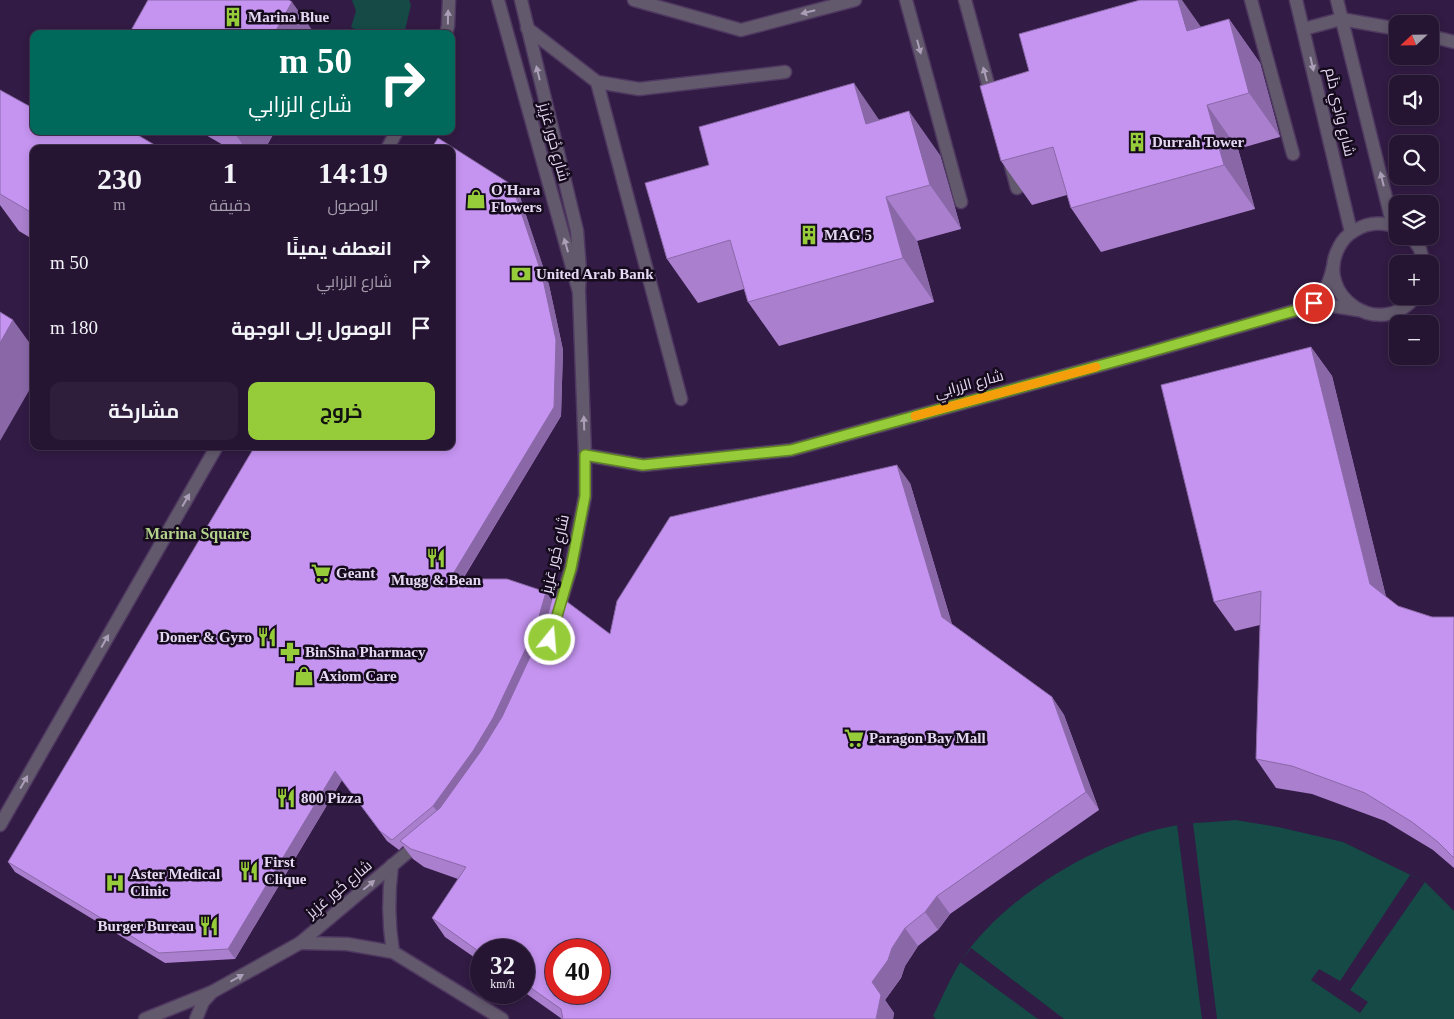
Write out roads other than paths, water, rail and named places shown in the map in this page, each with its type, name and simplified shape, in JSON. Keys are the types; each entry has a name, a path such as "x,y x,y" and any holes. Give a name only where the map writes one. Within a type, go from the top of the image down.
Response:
{"street":[{"path":"447,30 449,0"},
{"name":"شارع خُور عَزِيز","path":"498,0 579,292"},
{"name":"شارع خُور عَزِيز","path":"521,0 577,231 580,272 579,292 585,455 583,505 571,568 555,622"},
{"path":"634,0 741,30 855,0"},
{"path":"906,0 961,202"},
{"path":"965,0 996,112"},
{"path":"1251,0 1293,154"},
{"name":"شارع وادِي دَلَم","path":"1296,0 1351,232"},
{"name":"شارع وادِي دَلَم","path":"1337,0 1389,201"},
{"path":"1304,29 1341,19 1389,27"},
{"path":"527,28 597,82 639,89 785,72"},
{"path":"1439,38 1454,42"},
{"path":"597,82 681,399"},
{"path":"1006,150 1017,188"},
{"path":"1389,226 1376,223 1363,226 1351,232 1335,254 1329,283 1314,303 1358,310 1370,315 1383,315 1395,312 1407,305"},
{"path":"1333,267 1334,280 1339,292 1358,310"},
{"name":"شارع الزرابي","path":"585,455 643,465 791,450 1152,352 1301,309 1314,303"},
{"path":"0,825 215,450"},
{"name":"شارع خُور عَزِيز","path":"145,1019 212,992 300,943 430,833"},
{"path":"392,865 388,909 393,952"},
{"path":"300,943 347,944 393,952 502,1019"},
{"path":"196,1019 203,1002 212,992"}],"place":[{"name":"Marina Blue","path":"233,17"},
{"name":"Durrah Tower","path":"1137,142"},
{"name":"O'Hara Flowers","path":"476,199"},
{"name":"MAG 5","path":"809,235"},
{"name":"United Arab Bank","path":"521,274"},
{"name":"Mugg & Bean","path":"436,558"},
{"name":"Geant","path":"321,573"},
{"name":"Doner & Gyro","path":"267,637"},
{"name":"BinSina Pharmacy","path":"290,652"},
{"name":"Axiom Care","path":"304,676"},
{"name":"Paragon Bay Mall","path":"854,738"},
{"name":"800 Pizza","path":"286,798"},
{"name":"First Clique","path":"249,871"},
{"name":"Aster Medical Clinic","path":"115,883"},
{"name":"Burger Bureau","path":"209,926"}],"district":[{"name":"Marina Square","path":"197,533"}]}
